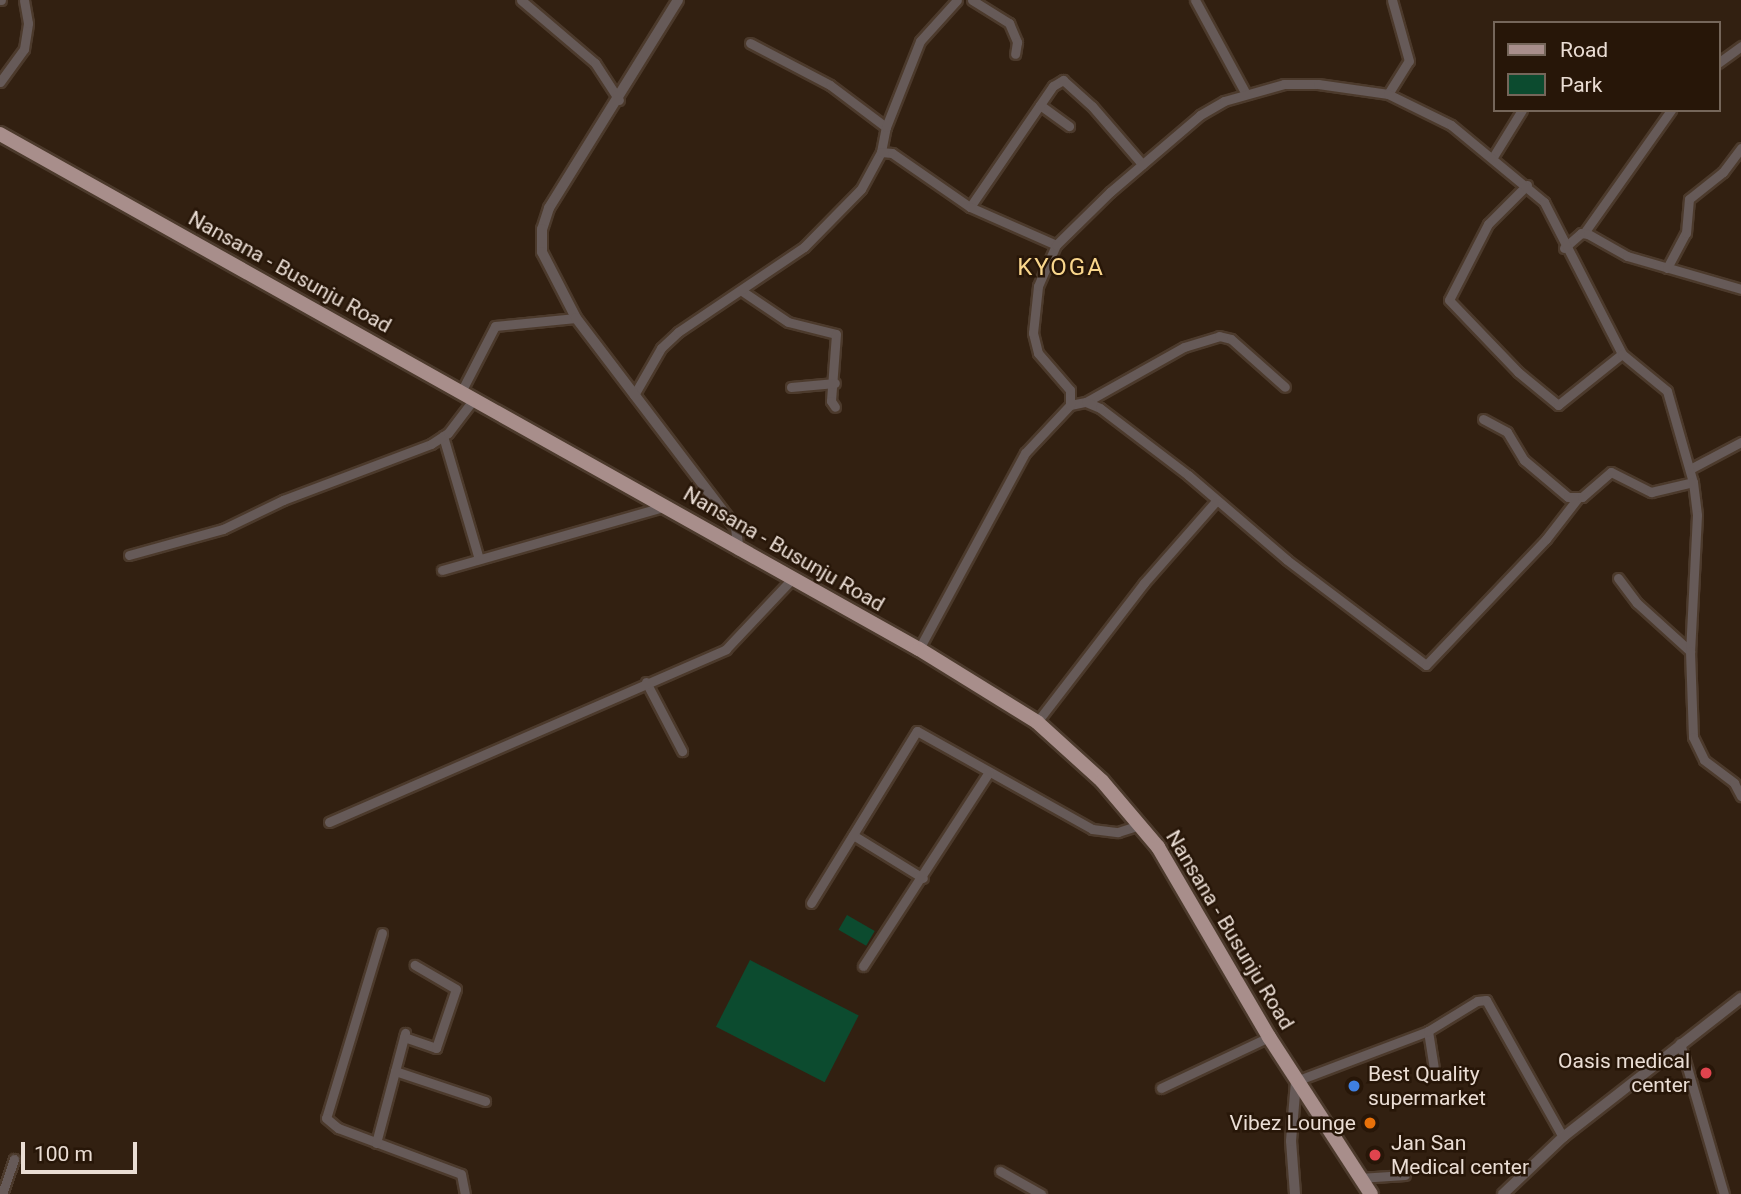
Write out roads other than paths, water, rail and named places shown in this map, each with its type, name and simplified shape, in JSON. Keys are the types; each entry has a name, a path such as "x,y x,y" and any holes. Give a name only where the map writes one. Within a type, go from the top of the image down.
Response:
{"main road":[{"name":"Nansana - Busunju Road","path":"0,134 666,506 739,551 793,578 919,649 1037,722 1102,781 1158,847 1269,1037 1371,1194"}],"street":[{"path":"0,82 24,49 28,23 24,0"},
{"path":"521,0 588,56 619,100"},
{"path":"678,0 619,100 549,208 542,229 549,272 576,318 736,528 739,551"},
{"path":"634,396 661,348 678,332 742,290 826,227 861,189 881,152 886,127 920,41 957,0"},
{"path":"972,0 1009,23 1017,42 1014,54"},
{"path":"1195,0 1245,92"},
{"path":"1388,94 1409,61 1392,0"},
{"path":"750,43 830,85 886,127"},
{"path":"1720,62 1741,46"},
{"path":"970,207 1040,105 1059,82 1069,84 1142,164"},
{"path":"1070,405 1070,390 1038,354 1033,333 1038,286 1056,245 1142,164 1200,115 1245,92 1318,84 1388,94 1451,125 1527,185 1556,219 1564,248 1622,354 1667,391 1693,482 1698,538 1690,652 1696,749 1741,796"},
{"path":"1040,105 1069,126"},
{"path":"1493,157 1521,112"},
{"path":"1564,248 1584,233 1670,112"},
{"path":"1667,268 1686,233 1689,199 1723,172 1741,148"},
{"path":"881,152 892,153 970,207 1056,245"},
{"path":"1527,185 1488,224 1449,300 1518,372 1558,405 1622,354"},
{"path":"1584,233 1627,256 1741,289"},
{"path":"742,290 788,322 836,334 835,383 831,401 835,407"},
{"path":"129,555 223,529 283,500 443,436 468,396 495,326 576,318"},
{"path":"919,649 1025,453 1070,405 1086,402 1184,347 1219,336 1231,339 1285,387"},
{"path":"791,387 835,383"},
{"path":"1086,402 1188,475 1216,501 1426,665 1546,540 1577,499 1611,472 1651,492 1693,482"},
{"path":"1483,419 1507,432 1524,460 1568,498 1577,499"},
{"path":"443,436 479,559"},
{"path":"1690,469 1741,442"},
{"path":"1037,722 1144,583 1216,501"},
{"path":"442,569 666,506"},
{"path":"329,822 726,649 793,578"},
{"path":"1618,578 1637,603 1690,652"},
{"path":"646,682 682,751"},
{"path":"811,903 917,731 1092,829 1118,832 1140,825"},
{"path":"863,966 923,878 989,772"},
{"path":"853,835 923,878"},
{"path":"382,933 326,1118 338,1129 461,1174 465,1194"},
{"path":"376,1143 405,1034 436,1048 456,989 415,965"},
{"path":"1503,1194 1563,1136 1741,998"},
{"path":"1295,1194 1291,1141 1296,1080 1428,1031 1477,1001 1486,1000 1563,1136"},
{"path":"1428,1031 1434,1067"},
{"path":"1161,1088 1269,1037"},
{"path":"1680,1044 1724,1194"},
{"path":"395,1071 485,1101"},
{"path":"2,1194 14,1158"},
{"path":"1000,1171 1041,1194"},
{"path":"1359,1178 1405,1175"}],"place":[{"name":"Oasis medical center","path":"1706,1073"},
{"name":"Best Quality supermarket","path":"1354,1086"},
{"name":"Vibez Lounge","path":"1370,1123"},
{"name":"Jan San Medical center","path":"1375,1155"}],"district":[{"name":"KYOGA","path":"1061,268"}]}
